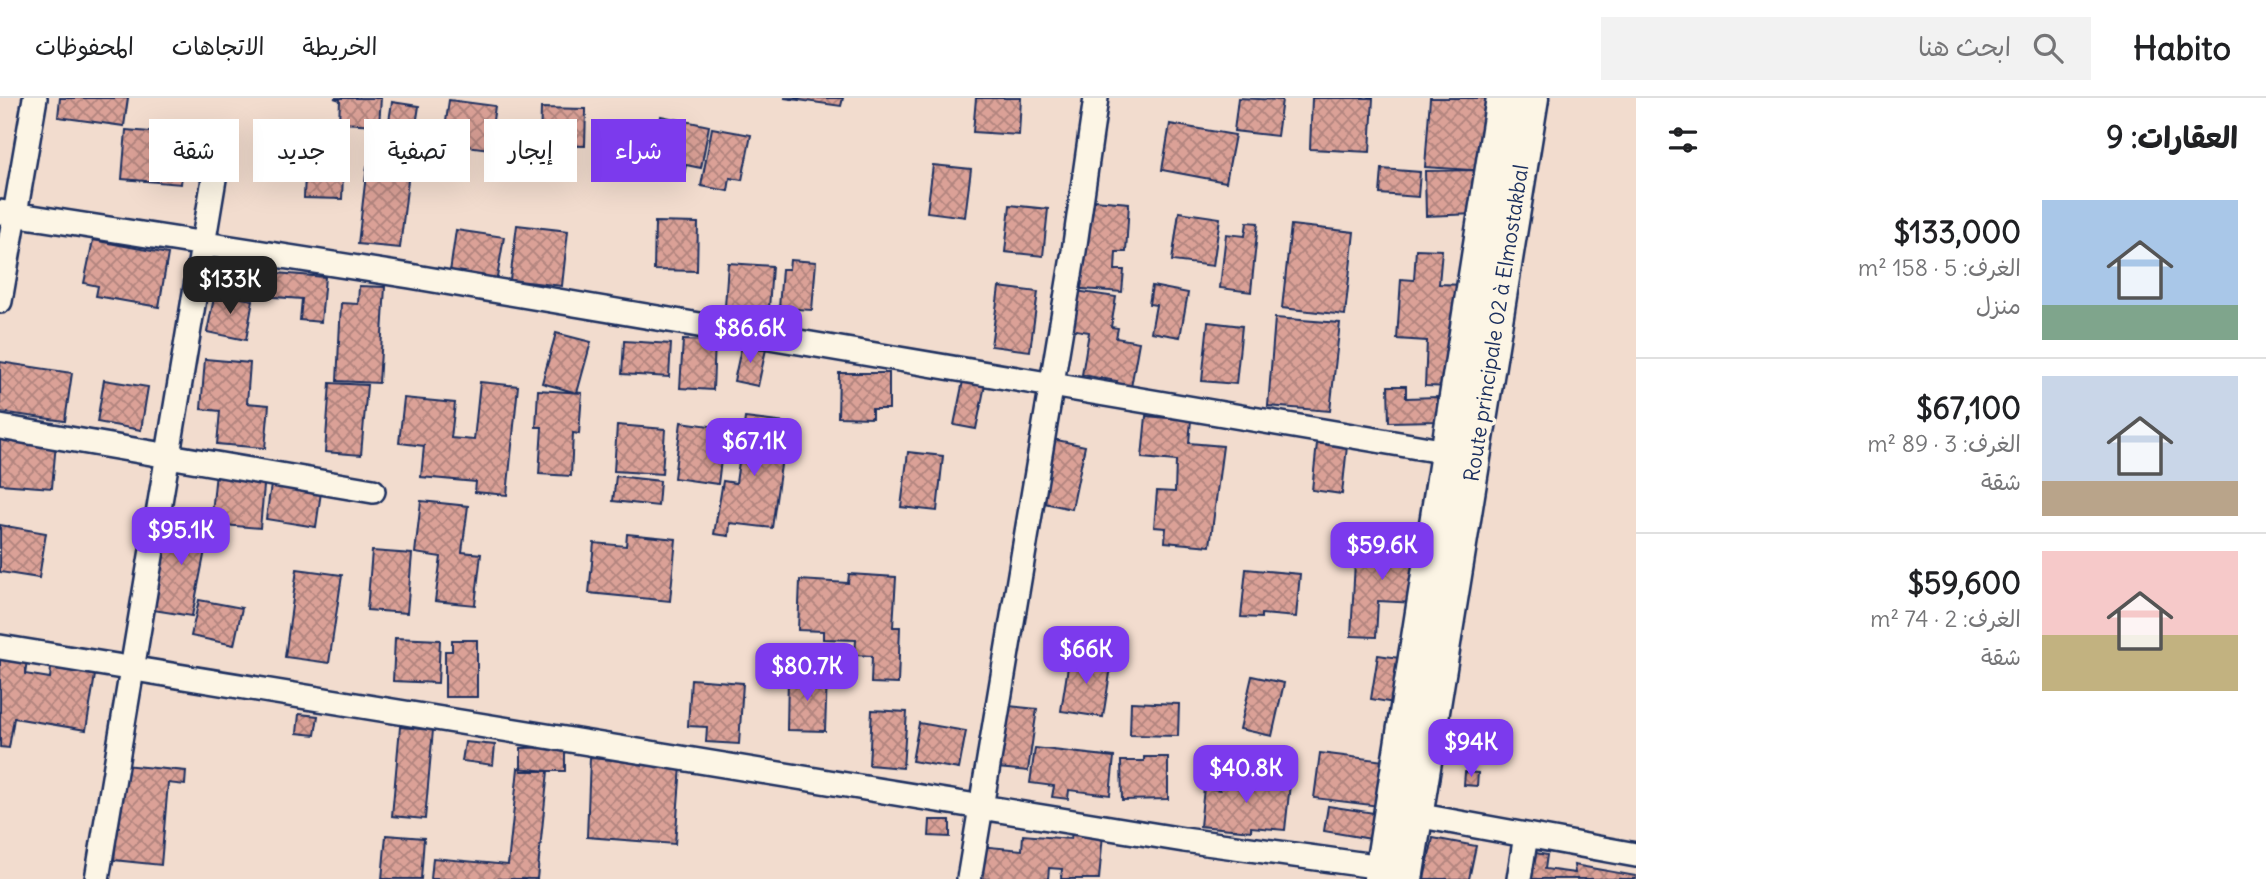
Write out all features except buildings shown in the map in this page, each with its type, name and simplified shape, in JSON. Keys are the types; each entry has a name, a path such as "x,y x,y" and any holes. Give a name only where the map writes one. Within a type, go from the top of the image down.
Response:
{"main road":[{"name":"Route principale 02 à Elmostakbal","path":"1389,875 1447,452 1503,98"},
{"name":"Route principale 02 à Elmostakbal","path":"1389,875 1416,815 1532,98"}],"street":[{"path":"0,301 8,213 35,98"},
{"path":"969,879 1096,98"},
{"path":"97,879 214,182"},
{"path":"8,213 1447,452"},
{"path":"0,428 373,491"},
{"path":"0,647 1389,875"},
{"path":"1416,815 1636,855"},
{"path":"1520,879 1526,835"}]}
